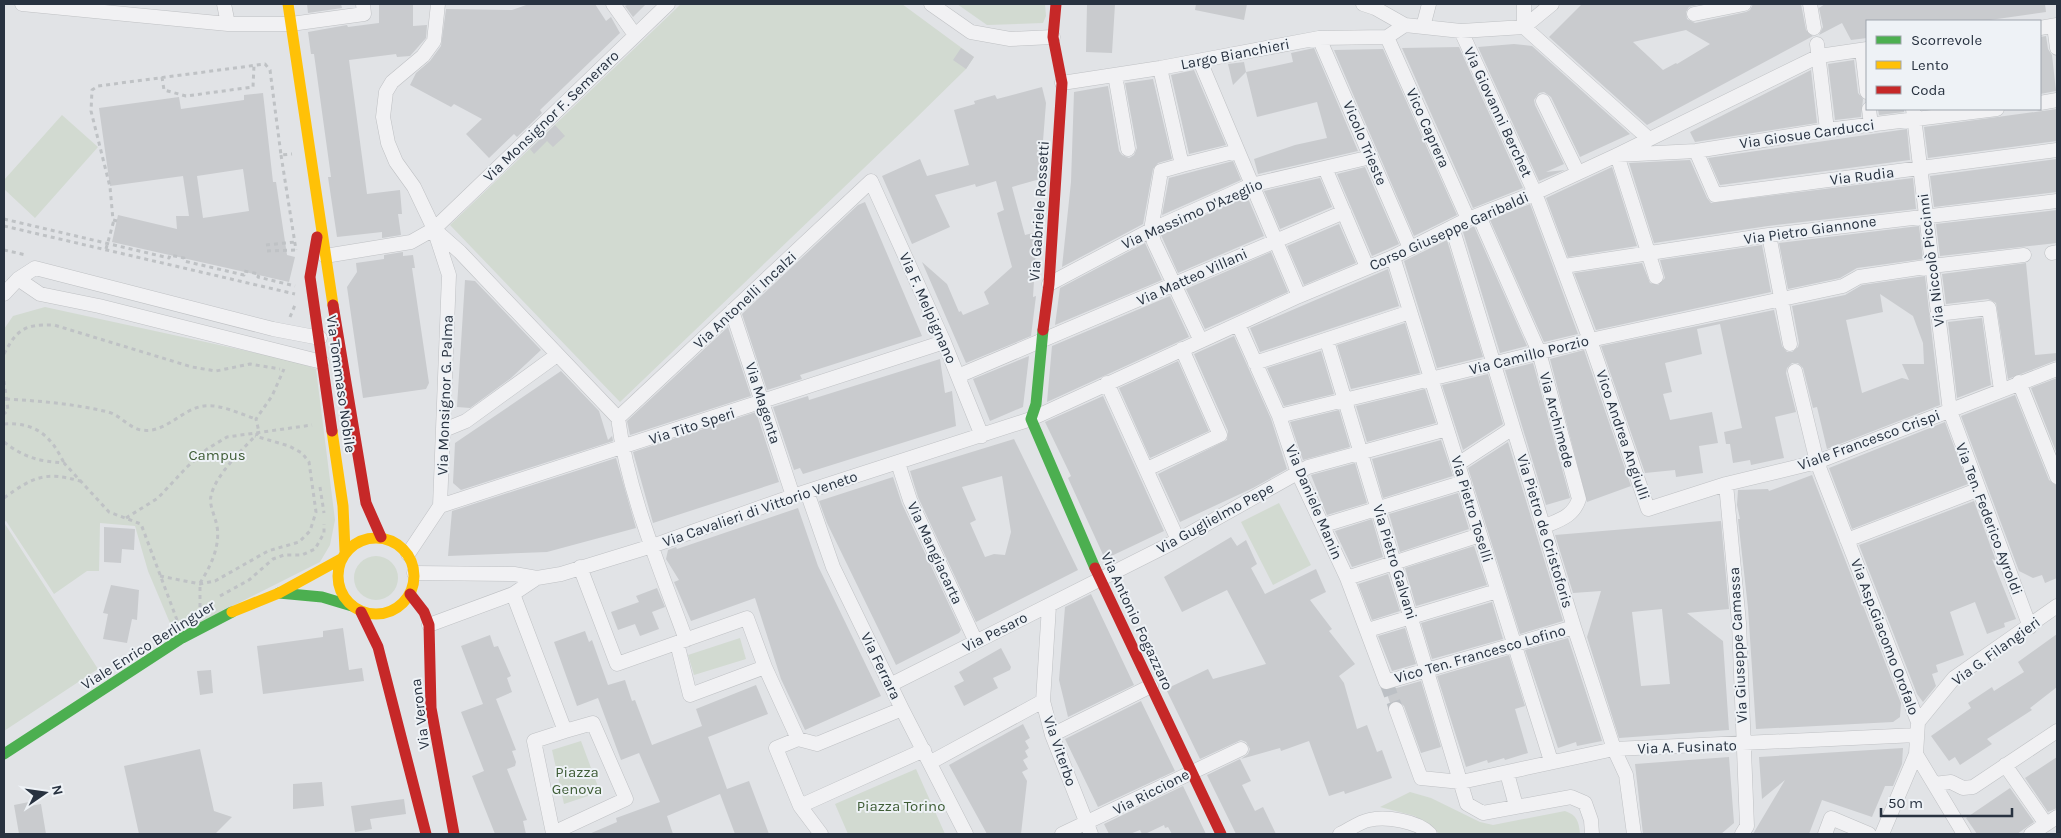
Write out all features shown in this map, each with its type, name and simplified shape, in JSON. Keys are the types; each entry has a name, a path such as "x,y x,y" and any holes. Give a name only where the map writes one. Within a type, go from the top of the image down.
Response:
{"street":[{"path":"22,4 228,24 291,24 364,14 363,4"},
{"path":"224,4 228,24"},
{"name":"Via Tommaso Nobile","path":"288,4 319,221 366,504 381,537"},
{"name":"Via Monsignor G. Palma","path":"438,4 434,41 423,56 392,82 386,92 383,117 388,143 396,162 414,187 434,228 449,275 440,506"},
{"path":"613,4 635,35"},
{"name":"Via Monsignor F. Semeraro","path":"325,256 411,242 434,228 668,4"},
{"path":"931,4 971,32 1010,39 1053,37"},
{"name":"Via Gabriele Rossetti","path":"1031,419 1036,404 1041,342 1049,284 1062,83 1053,37 1056,4"},
{"path":"1363,4 1375,8 1405,25 1461,31 1524,27 1552,4"},
{"path":"1423,27 1429,4"},
{"path":"1524,4 1524,27 1648,139"},
{"path":"1694,14 1744,4"},
{"path":"1810,4 1814,28"},
{"path":"1387,37 1405,25"},
{"path":"2041,28 2056,25 2057,48"},
{"name":"Via Giovanni Berchet","path":"1461,31 1535,192"},
{"name":"Largo Bianchieri","path":"1062,83 1200,61 1319,38 1387,37"},
{"name":"Vico Caprera","path":"1387,37 1474,217"},
{"name":"Vicolo Trieste","path":"1319,38 1410,248"},
{"path":"1818,50 1827,130"},
{"name":"Corso Giuseppe Garibaldi","path":"982,436 1031,419 1299,296 1393,257 1474,217 1617,155 1818,50 1865,50"},
{"path":"1865,50 1866,71"},
{"path":"1200,61 1299,296"},
{"path":"1160,68 1182,165"},
{"path":"1115,75 1128,149"},
{"path":"2041,103 2057,100"},
{"path":"1543,101 1578,173"},
{"path":"1869,110 1871,125"},
{"name":"Via Giosue Carducci","path":"1617,155 1696,151 1827,130 1871,125 1914,114 1976,110"},
{"name":"Via Niccolò Piccinni","path":"1914,114 1950,411"},
{"name":"Via Rudia","path":"1696,151 1714,195 2057,150"},
{"path":"1201,341 1154,242 1151,230 1161,171 1237,151"},
{"path":"1617,155 1656,278"},
{"name":"Via Massimo D'Azeglio","path":"1049,284 1151,230 1251,184 1372,157"},
{"path":"1325,168 1367,267"},
{"name":"Via Antonelli Incalzi","path":"618,418 871,181"},
{"name":"Via F. Melpignano","path":"871,181 944,342 982,436"},
{"name":"Vico Andrea Angiulli","path":"1535,192 1564,266 1648,509"},
{"name":"Via Pietro Giannone","path":"1564,266 1769,235 2057,201"},
{"name":"Via Matteo Villani","path":"958,376 1344,212"},
{"name":"Via Archimede","path":"1474,217 1539,352 1578,500 1575,509 1569,515 1543,527"},
{"name":"Via Tommaso Nobile","path":"319,221 310,277 343,506 343,555"},
{"name":"Via Monsignor G. Palma","path":"434,228 460,252 618,418"},
{"name":"Via Pietro de Cristoforis","path":"1452,228 1574,627 1614,750 1626,775 1634,834"},
{"path":"1769,235 1790,344"},
{"name":"Via Camillo Porzio","path":"1279,416 1590,340 1843,286 1859,277 2024,255"},
{"name":"Via Pietro Toselli","path":"1393,257 1515,644 1550,762"},
{"path":"4,294 18,279 34,268 273,329 320,338"},
{"path":"18,279 40,294 99,306 322,362"},
{"path":"1937,314 1989,308 2001,390"},
{"name":"Via Magenta","path":"732,311 764,403 800,494"},
{"path":"1255,363 1327,341 1410,312"},
{"name":"Via Daniele Manin","path":"1238,324 1279,416 1298,473 1324,525 1347,578 1386,682"},
{"name":"Via Pietro Galvani","path":"1327,341 1467,804 1483,812 1571,796 1585,803 1591,820 1592,834"},
{"name":"Via Tito Speri","path":"440,506 764,403 944,342"},
{"path":"1147,469 1220,435 1182,349"},
{"path":"444,430 466,421 557,355"},
{"name":"Viale Francesco Crispi","path":"1648,509 1726,484 1817,462 1950,411 2019,382 2057,369"},
{"name":"Via Asp.Giacomo Orofalo","path":"1795,370 1817,462 1917,728 1916,754"},
{"path":"2019,382 2057,477"},
{"path":"1107,383 1178,540"},
{"name":"Via Ten. Federico Ayroldi","path":"1950,411 2030,627"},
{"path":"618,418 622,448 681,642 690,695 765,667"},
{"name":"Via Antonio Fogazzaro","path":"1031,419 1099,578 1221,834"},
{"name":"Via Guglielmo Pepe","path":"1099,578 1178,540 1308,466 1447,428"},
{"path":"1458,464 1513,428"},
{"name":"Via Cavalieri di Vittorio Veneto","path":"414,572 514,574 536,578 561,574 652,546 800,494 982,436"},
{"name":"Via Mangiacarta","path":"898,463 910,500 976,642"},
{"path":"1324,525 1464,482"},
{"name":"Via Giuseppe Camassa","path":"1726,484 1739,623 1747,826 1742,834"},
{"path":"1846,540 1978,490"},
{"name":"Via Ferrara","path":"800,494 890,685 931,762 966,834"},
{"path":"408,554 440,506"},
{"path":"1347,578 1480,535"},
{"path":"280,594 322,597 357,609 372,614 384,614 403,603 410,594 414,572 408,554 396,543 381,537 362,540 343,555 338,569 340,589 357,609"},
{"name":"Viale Enrico Berlinguer","path":"4,754 182,638 226,614 280,594 343,555"},
{"path":"580,567 616,664 747,618 765,667 798,739"},
{"name":"Via Cavalieri di Vittorio Veneto","path":"428,625 513,594 536,578"},
{"name":"Via Pesaro","path":"890,685 1049,606 1099,578"},
{"path":"1368,630 1497,591"},
{"name":"Via Verona","path":"410,594 424,612 428,625 431,708 454,834"},
{"path":"513,594 565,730"},
{"name":"Via Viterbo","path":"1049,606 1043,701 1052,736 1089,829"},
{"name":"Via G. Filangieri","path":"1917,728 1954,678 2030,627 2057,606"},
{"name":"Via Verona","path":"357,609 378,647 426,834"},
{"name":"Vico Ten. Francesco Lofino","path":"1386,682 1574,627"},
{"path":"1052,736 1150,686"},
{"path":"931,762 1043,701"},
{"path":"821,834 800,806 776,748 798,739 817,744 902,709"},
{"path":"1396,709 1420,778 1461,782"},
{"path":"594,723 626,799 553,834 534,741 565,730 594,723"},
{"name":"Via A. Fusinato","path":"1461,782 1614,750 1743,744 1917,728"},
{"path":"1934,784 1951,782 1963,788 1973,786 2057,731"},
{"name":"Via Riccione","path":"1062,834 1089,829 1191,772 1241,749"},
{"path":"800,806 924,750"},
{"path":"1916,754 1964,834"},
{"path":"1882,834 1916,754"},
{"path":"2005,766 2052,820 2031,834"},
{"path":"1507,773 1516,806"},
{"path":"1825,834 1831,818 1869,834"},
{"path":"1340,834 1369,820 1397,820 1426,830 1430,834"}],"path":[{"path":"106,249 116,220 110,187 91,112 92,90 98,86 265,64 270,70 297,258"},
{"path":"162,77 164,90 186,96 253,87 254,65"},
{"path":"282,155 292,154"},
{"path":"4,219 169,258 170,255 184,258 184,261 244,275 244,271 259,274 258,277 298,286"},
{"path":"4,226 300,294 292,317 282,315"},
{"path":"266,245 295,242"},
{"path":"4,250 33,257"},
{"path":"267,250 296,250"},
{"path":"4,354 12,339 25,327 38,324 54,325 192,367 216,371 250,364 291,370"},
{"path":"259,432 256,419 272,396 284,369"},
{"path":"4,381 8,410 4,414"},
{"path":"6,399 50,401 111,413 140,430 154,430 175,421 190,410 204,406 221,408 256,419"},
{"path":"311,416 313,435"},
{"path":"4,424 27,426 42,433 55,444 64,463 109,512 141,524 178,625 182,620"},
{"path":"125,518 158,498 207,449 227,437 312,425"},
{"path":"200,607 200,584 211,567 217,543 217,525 210,497 216,482 259,432"},
{"path":"160,576 200,584 215,581 268,551 299,542 310,532 316,512 309,462 302,453 289,446 255,436"},
{"path":"4,442 19,454 40,461 64,463"},
{"path":"4,498 24,483 39,476 59,475 81,481"},
{"path":"216,598 249,580 273,559 284,555 302,555 315,549 324,533 325,521 320,483"},
{"path":"193,611 208,602"}],"green space":[{"path":"681,4 902,4 974,57 966,69 911,123 620,402 450,225"},
{"path":"957,4 1045,4 1046,16 1043,23 987,25"},
{"path":"62,115 98,147 35,218 4,189 4,180"},
{"name":"Campus","path":"45,307 297,362 316,369 335,520 330,545 320,562 175,635 148,571 135,526 100,523 99,571 87,571 54,594 6,521 4,522 4,329 13,316"},
{"path":"1279,503 1311,565 1273,585 1241,522"},
{"path":"4,525 98,669 4,731"},
{"path":"376,556 388,560 394,566 398,578 394,590 388,596 376,600 364,596 358,590 354,578 358,566 364,560"},
{"path":"740,638 746,659 694,675 688,655"},
{"name":"Piazza Genova","path":"581,741 600,792 564,804 552,750"},
{"name":"Piazza Torino","path":"916,769 945,834 848,834 835,804"},
{"path":"1410,792 1431,798 1480,822 1493,825 1565,811 1577,820 1580,834 1440,834 1415,816 1380,807"}],"building":[{"path":"307,4 341,4 342,8 308,13"},
{"path":"379,4 413,4 413,26 427,25 426,38 410,56 397,57 396,54 349,60 367,194 400,190 402,214 398,214 401,235 382,238 382,232 337,237 328,177 331,177 314,54 311,54 308,32 347,25 348,27 379,23"},
{"path":"529,4 595,4 606,21 611,17 620,33 540,110 542,113 517,137 514,134 489,158 466,134 482,119 454,104 451,107 410,85 416,73 430,61 441,46 446,9 512,10"},
{"path":"629,4 646,4 633,17 625,6"},
{"path":"1087,4 1115,4 1112,53 1086,52"},
{"path":"1196,4 1247,4 1244,20 1195,10"},
{"path":"1582,4 1701,4 1689,7 1686,12 1687,19 1695,23 1746,12 1750,10 1753,4 1801,4 1806,30 1813,36 1647,125 1549,37","holes":["1686,30 1710,44 1677,64 1663,70 1633,42"]},
{"path":"1825,4 2045,4 2046,12 1990,20 1866,20 1866,38 1851,40 1842,23 1819,35 1823,27 1819,8"},
{"path":"2046,36 2048,49 2052,55 2056,91 2041,94 2041,37"},
{"path":"1514,44 1532,46 1630,134 1580,157 1551,97 1544,92 1539,93 1534,100 1535,105 1564,164 1546,172 1565,170 1539,181 1478,47"},
{"path":"1459,47 1523,188 1473,208 1402,48"},
{"path":"961,48 974,57 966,69 953,60"},
{"path":"1314,48 1358,151 1258,174 1254,159 1295,145 1327,138 1317,102 1257,117 1246,72 1293,62 1291,53"},
{"path":"1383,49 1457,215 1414,236 1334,50"},
{"path":"1854,60 1858,93 1863,99 1861,117 1835,120 1828,64"},
{"path":"1244,62 1246,72 1233,85 1228,64"},
{"path":"1194,70 1226,145 1189,154 1171,75"},
{"path":"1811,70 1817,123 1695,142 1690,132"},
{"path":"1153,79 1172,159 1158,163 1153,169 1143,224 1062,267 1071,182 1074,92 1108,86 1119,151 1122,155 1129,158 1134,155 1137,148 1125,83"},
{"path":"1042,87 1046,103 1040,179 1012,187 1025,235 1037,232 1033,297 1036,296 1031,336 966,363 922,262 947,284 959,312 961,311 963,315 989,304 984,292 1012,267 997,213 1004,210 996,181 976,187 975,184 935,195 950,227 912,244 882,176 920,159 927,176 969,165 954,110 975,104 974,101 995,95 997,99"},
{"path":"263,93 273,182 276,182 287,255 295,257 289,282 112,242 118,215 177,229 176,216 189,216 183,176 110,186 99,108 179,97 181,109 244,100 244,95","holes":["243,169 249,211 203,218 197,176"]},
{"path":"2057,109 2057,141 1928,158 1924,127"},
{"path":"1878,110 1904,110 1904,112 1879,115"},
{"path":"555,125 565,136 553,147 547,141 534,154 530,149"},
{"path":"1907,129 1910,160 1720,185 1708,158"},
{"path":"2057,159 2057,192 1934,207 1930,176"},
{"path":"1690,160 1711,203 1913,178 1916,209 1768,226 1654,243 1629,163"},
{"path":"1233,161 1241,180 1162,215 1169,178"},
{"path":"1365,167 1399,244 1372,256 1337,174"},
{"path":"1612,167 1637,246 1568,257 1546,198"},
{"path":"1320,178 1332,207 1280,229 1264,191"},
{"path":"1247,196 1264,236 1178,273 1161,235"},
{"path":"865,202 922,336 800,375 802,379 767,390 742,314 858,205"},
{"path":"1530,204 1578,334 1544,342 1490,220"},
{"path":"2057,210 2057,243 1940,256 1936,224"},
{"path":"1339,224 1356,263 1304,285 1287,246"},
{"path":"1474,226 1527,346 1500,353 1463,232"},
{"path":"1919,226 1923,259 1857,268 1840,278 1788,289 1779,243"},
{"path":"1447,240 1483,357 1437,368 1404,261"},
{"path":"1145,243 1162,280 1055,325 1060,288"},
{"path":"1762,245 1771,292 1596,330 1574,273 1642,263 1650,283 1658,285 1665,278 1660,260"},
{"path":"403,252 403,256 413,255 415,268 412,268 429,383 426,389 363,398 347,287 357,272 356,263 384,259 384,255"},
{"path":"1271,252 1288,292 1205,329 1186,289"},
{"path":"2026,263 2035,355 2057,353 2057,360 2008,379 1996,303 1988,299 1946,304 1942,274"},
{"path":"1388,269 1399,306 1260,352 1250,328"},
{"path":"1925,276 1940,405 1827,449 1817,407 1813,408 1803,368 1798,363 1792,363 1787,368 1786,373 1796,412 1775,417 1784,458 1751,465 1750,460 1733,463 1730,444 1726,444 1724,432 1742,428 1720,324 1697,329 1702,354 1665,363 1672,392 1663,394 1670,420 1712,412 1718,443 1699,446 1703,473 1676,477 1675,470 1645,473 1601,346 1774,310 1782,346 1787,352 1792,352 1798,347 1799,343 1792,306 1845,295 1862,285","holes":["1880,294 1913,316 1923,343 1924,364 1902,364 1909,380 1902,378 1862,393 1846,320 1883,312"]},
{"path":"465,280 475,281 541,350 511,378 470,408 457,407"},
{"path":"1170,296 1189,337 1047,402 1052,346"},
{"path":"1982,318 1991,385 1957,398 1948,322"},
{"path":"1405,323 1420,373 1351,389 1337,345"},
{"path":"728,327 751,396 630,435 627,421"},
{"path":"1234,336 1271,419 1287,469 1253,488 1180,522 1158,474 1227,440 1228,431 1194,354"},
{"path":"1584,350 1631,486 1587,502 1550,359"},
{"path":"1321,351 1334,394 1284,406 1267,368"},
{"path":"1029,356 1023,407 990,421 973,379"},
{"path":"940,359 945,393 952,391 956,426 803,474 800,468 794,470 773,407 808,396 809,400"},
{"path":"1178,361 1209,431 1150,458 1119,388"},
{"path":"1533,363 1570,498 1546,505 1505,370"},
{"path":"561,371 599,411 608,440 612,436 613,441 461,490 453,483 455,443"},
{"path":"1488,374 1503,424 1463,450 1442,385"},
{"path":"2057,378 2057,454 2031,388"},
{"path":"1425,389 1436,423 1367,442 1356,406"},
{"path":"2015,395 2049,480 2057,486 2057,578 2045,583 2042,575 2033,578 2019,571 1961,416"},
{"path":"1103,396 1164,531 1105,559 1068,478 1071,476 1045,422"},
{"path":"1339,410 1350,447 1303,460 1290,422"},
{"path":"756,412 779,482 653,523 633,452"},
{"path":"1945,422 1968,484 1852,529 1829,468"},
{"path":"1014,439 1078,570 976,622 918,497 910,471","holes":["1002,476 1011,532 1005,555 994,554 985,557 970,523 976,520 962,487"]},
{"path":"1441,440 1453,476 1383,498 1372,459"},
{"path":"1508,442 1563,621 1520,634 1468,468"},
{"path":"616,458 636,528 547,552 448,556 452,511"},
{"path":"1355,463 1367,503 1327,515 1311,475"},
{"path":"1812,475 1901,703 1900,717 1893,722 1756,729 1748,608 1738,519 1740,519 1737,505 1738,490 1768,489 1769,491"},
{"path":"893,477 902,504 961,630 959,633 896,665 827,523 819,501"},
{"path":"1458,493 1469,529 1400,552 1389,514"},
{"path":"1974,501 1996,561 1992,559 2016,619 2004,623 2005,627 1987,634 1975,602 1950,612 1964,655 1936,665 1938,672 1932,674 1936,686 1923,702 1917,694 1859,545"},
{"path":"798,508 818,566 881,696 805,730 781,679 755,598 691,621 674,582 679,580 666,559 668,550 676,547 677,549"},
{"path":"1372,519 1383,557 1352,567 1335,531"},
{"path":"1721,521 1729,609 1687,613 1723,641 1729,730 1619,738 1587,637 1601,591 1573,593 1555,535","holes":["1662,609 1670,684 1641,686 1632,612"]},
{"path":"104,527 135,529 134,550 122,549 121,563 104,562"},
{"path":"1231,537 1237,546 1246,540 1257,564 1251,568 1265,594 1316,569 1326,592 1310,600 1332,629 1329,631 1355,664 1339,676 1344,683 1357,729 1367,725 1377,752 1382,750 1392,778 1345,794 1344,791 1329,796 1309,741 1281,751 1280,748 1241,759 1248,754 1250,749 1246,742 1241,740 1200,759 1166,689 1208,669 1213,679 1266,664 1227,590 1182,612 1164,577"},
{"path":"1474,546 1487,585 1416,606 1405,568"},
{"path":"1388,574 1400,611 1372,620 1358,584"},
{"path":"111,585 139,590 137,620 132,619 127,643 103,639 108,614 103,613"},
{"path":"657,588 665,607 652,612 659,629 640,636 635,624 618,630 611,612 639,602 636,596"},
{"path":"1091,594 1134,685 1068,717 1059,680 1065,607"},
{"path":"1492,602 1503,639 1432,659 1421,623"},
{"path":"343,628 349,670 362,668 364,681 263,694 257,646 323,637 323,631"},
{"path":"1405,628 1416,664 1392,671 1378,636"},
{"path":"585,631 589,642 592,640 608,685 625,680 632,701 635,700 652,745 702,726 696,709 756,685 768,714 708,737 727,789 749,781 769,834 735,834 720,794 667,816 673,834 589,834 617,822 616,818 660,802 639,753 621,760 598,698 577,706 554,642"},
{"path":"2057,634 2057,687 2030,708 2032,710 1987,739 1992,744 1960,765 1955,757 1949,761 1931,736 1971,708 1968,703 1992,687 1994,691 2024,672 2018,662"},
{"path":"490,635 494,647 498,646 511,676 507,678 512,692 496,699 516,750 512,751 516,762 515,766 507,769 527,820 523,821 526,834 495,834 472,776 484,771 461,712 483,704 461,646"},
{"path":"1568,638 1602,741 1577,746 1576,742 1558,748 1525,650"},
{"path":"1001,648 1011,667 1010,670 993,678 998,688 964,706 954,686 964,681 959,672"},
{"path":"1509,655 1525,706 1515,709 1528,753 1488,763 1487,760 1466,767 1437,676"},
{"path":"211,670 213,693 200,695 197,671"},
{"path":"1421,681 1441,747 1421,753 1404,706 1398,701 1390,703 1386,691"},
{"path":"1141,701 1175,771 1098,807 1065,739"},
{"path":"1023,724 1030,738 1025,741 1029,748 1025,751 1028,757 1023,760 1028,769 1022,772 1027,781 1021,834 987,834 949,765"},
{"path":"1903,748 1902,764 1893,786 1885,786 1872,817 1822,800 1809,834 1753,834 1785,780 1762,799 1759,757"},
{"path":"200,749 214,811 232,817 215,834 139,834 124,766"},
{"path":"1729,757 1734,823 1721,834 1643,834 1635,764"},
{"path":"2057,757 2057,808 2048,812 2025,778"},
{"path":"1240,759 1251,781 1242,785 1255,811 1263,807 1276,834 1236,834 1207,775"},
{"path":"322,782 324,806 293,809 293,784"},
{"path":"1183,786 1206,834 1172,834 1168,827 1165,828 1164,825 1145,834 1142,834 1140,830 1130,834 1109,834 1104,824"},
{"path":"2010,788 2034,822 2017,834 1977,834 1966,818"},
{"path":"404,799 406,814 370,819 372,829 355,832 351,806"},
{"path":"29,802 30,806 41,804 46,834 19,834 14,805"}],"tunnel":[{"path":"1386,682 1396,709"}],"traffic: fast":[{"path":"1043,330 1036,404 1031,419 1095,568"},
{"path":"279,593 322,597 352,606"},
{"path":"4,754 182,638 232,612"}],"traffic: slow":[{"path":"288,4 333,305"},
{"path":"332,431 343,506 345,551"},
{"path":"384,538 397,544 408,555 414,568 414,576 412,591 397,608 384,614 368,614 355,608 340,591 338,568 344,555 361,540 384,538"},
{"path":"232,612 279,593 341,559"}],"traffic: jam":[{"path":"1043,330 1049,284 1062,83 1053,37 1056,4"},
{"path":"317,237 310,277 332,431"},
{"path":"333,305 366,503 381,537"},
{"path":"1095,568 1221,834"},
{"path":"410,594 424,612 429,625 431,708 454,834"},
{"path":"361,612 378,647 426,834"}]}
